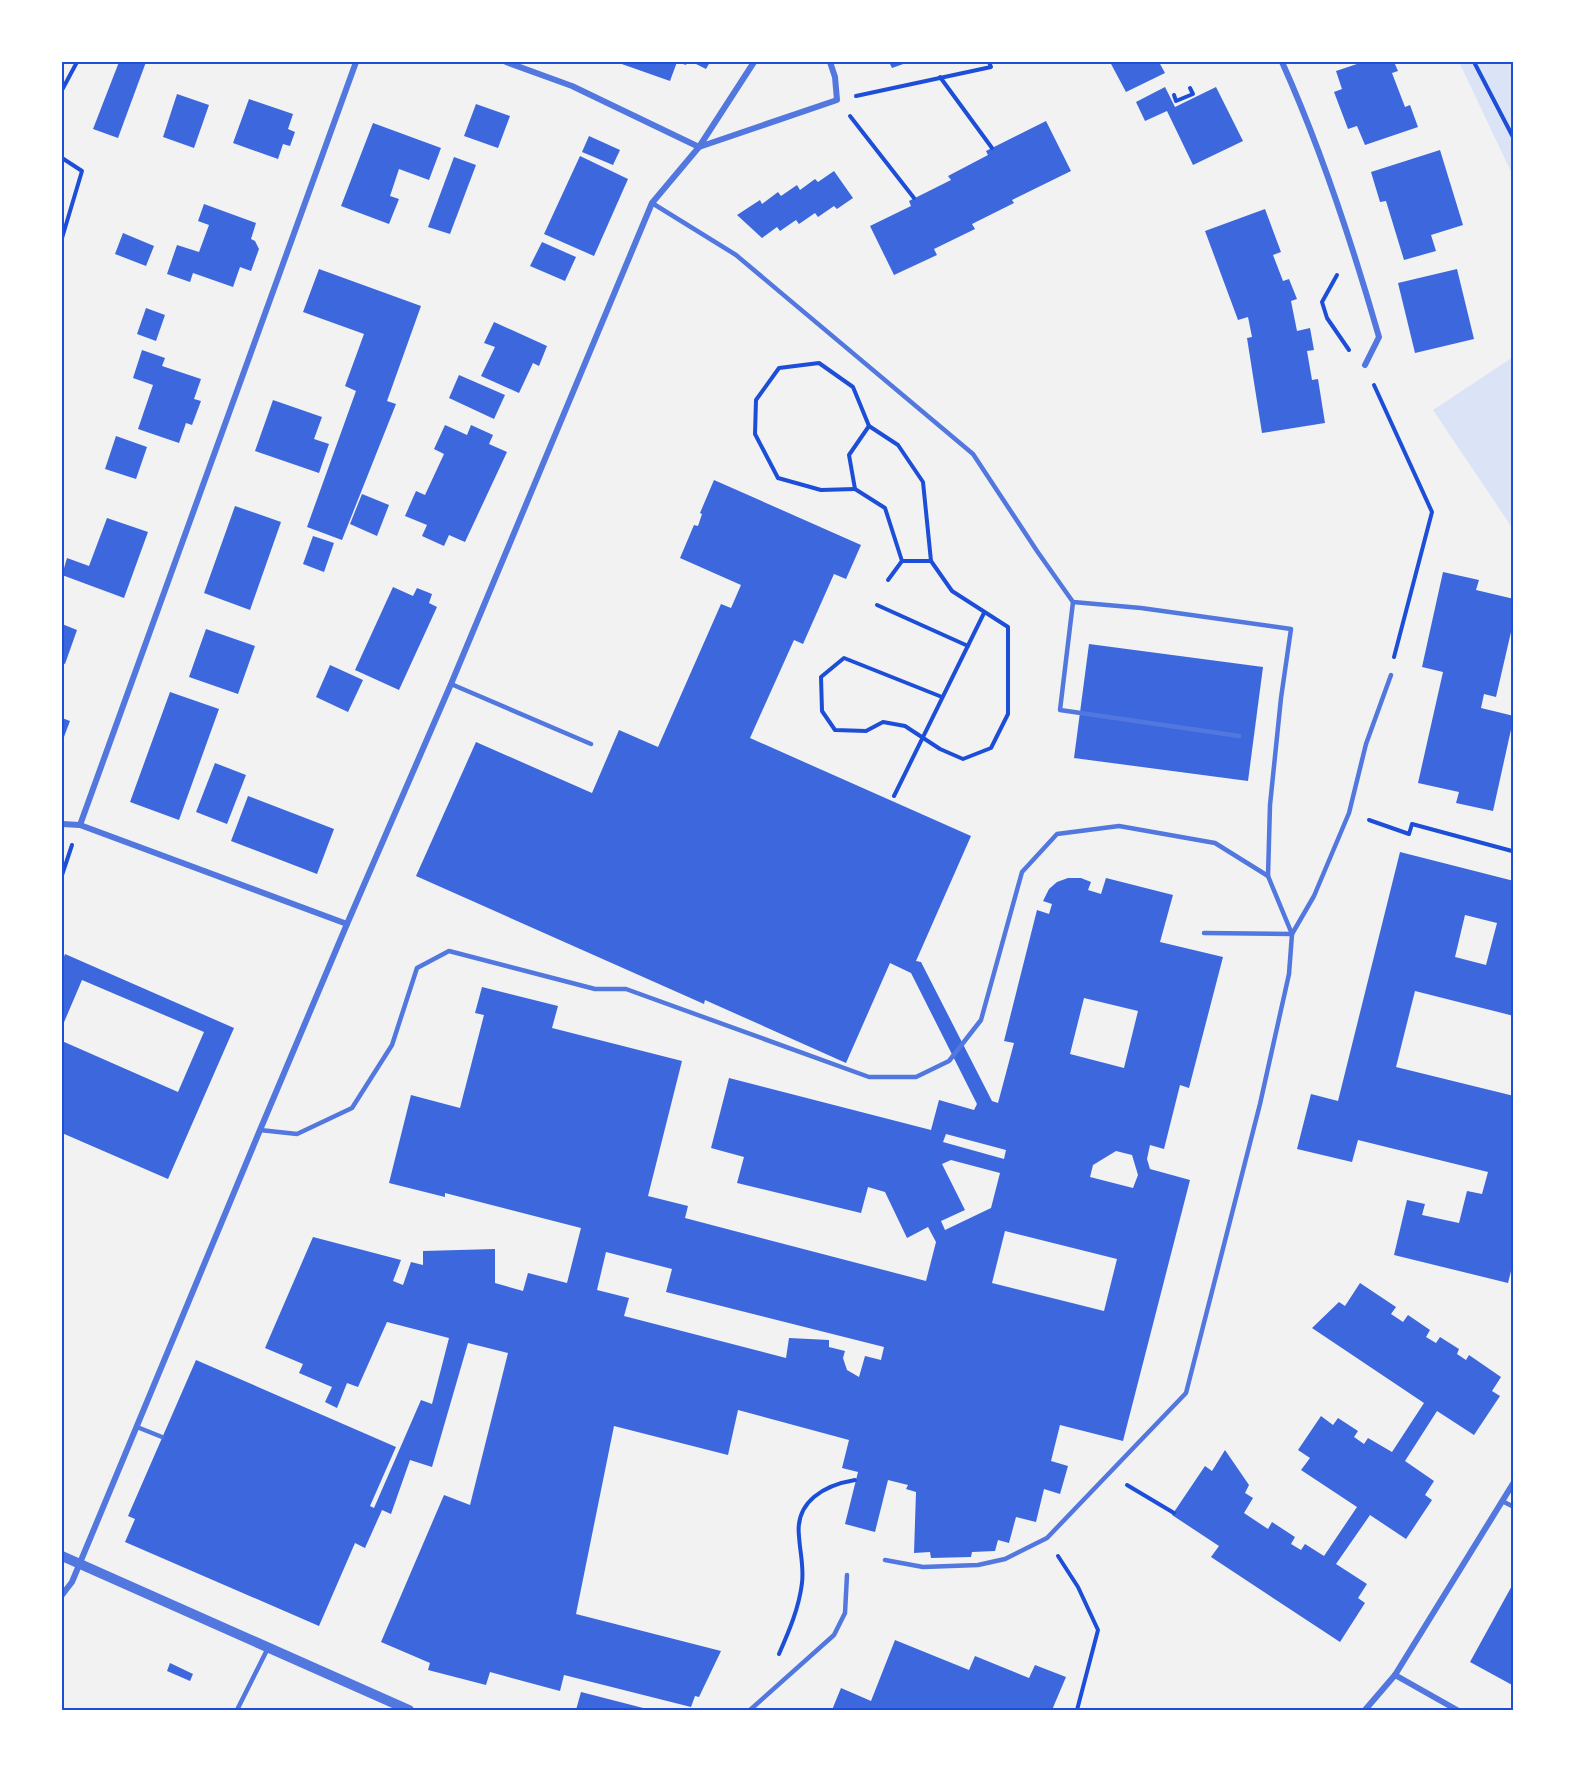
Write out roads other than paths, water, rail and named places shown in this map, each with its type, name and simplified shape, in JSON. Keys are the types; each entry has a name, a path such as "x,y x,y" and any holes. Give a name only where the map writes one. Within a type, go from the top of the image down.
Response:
{"street":[{"path":"80,825 356,62"},
{"path":"506,62 572,86 699,147 837,100 835,77 830,62"},
{"path":"62,1595 72,1582 80,1564 260,1130 451,684 652,202 699,147 754,62"},
{"path":"1282,62 1318,148 1353,248 1379,337 1365,365"},
{"path":"62,824 80,825 347,924"},
{"path":"1365,1710 1395,1675 1514,1482"},
{"path":"62,1556 409,1710"},
{"path":"1395,1675 1457,1710"}],"lane":[{"path":"652,202 736,255 973,454 1036,551 1073,602 1060,710 1239,736"},
{"path":"1073,602 1141,608 1291,629 1270,805 1268,876 1292,934"},
{"path":"885,1560 923,1567 978,1565 1005,1559 1047,1538 1186,1393 1260,1104 1289,974 1292,934 1314,896 1349,813 1366,744 1391,675"},
{"path":"451,684 591,744"},
{"path":"260,1130 297,1134 352,1108 392,1046 417,968 449,951 595,989 626,989 869,1077 916,1077 949,1061 981,1020 1022,872 1057,834 1119,826 1215,843 1268,876"},
{"path":"1204,933 1292,934"},
{"path":"137,1427 162,1437"},
{"path":"1502,1501 1514,1507"},
{"path":"750,1710 834,1635 845,1613 847,1575"},
{"path":"237,1710 268,1648"}]}
